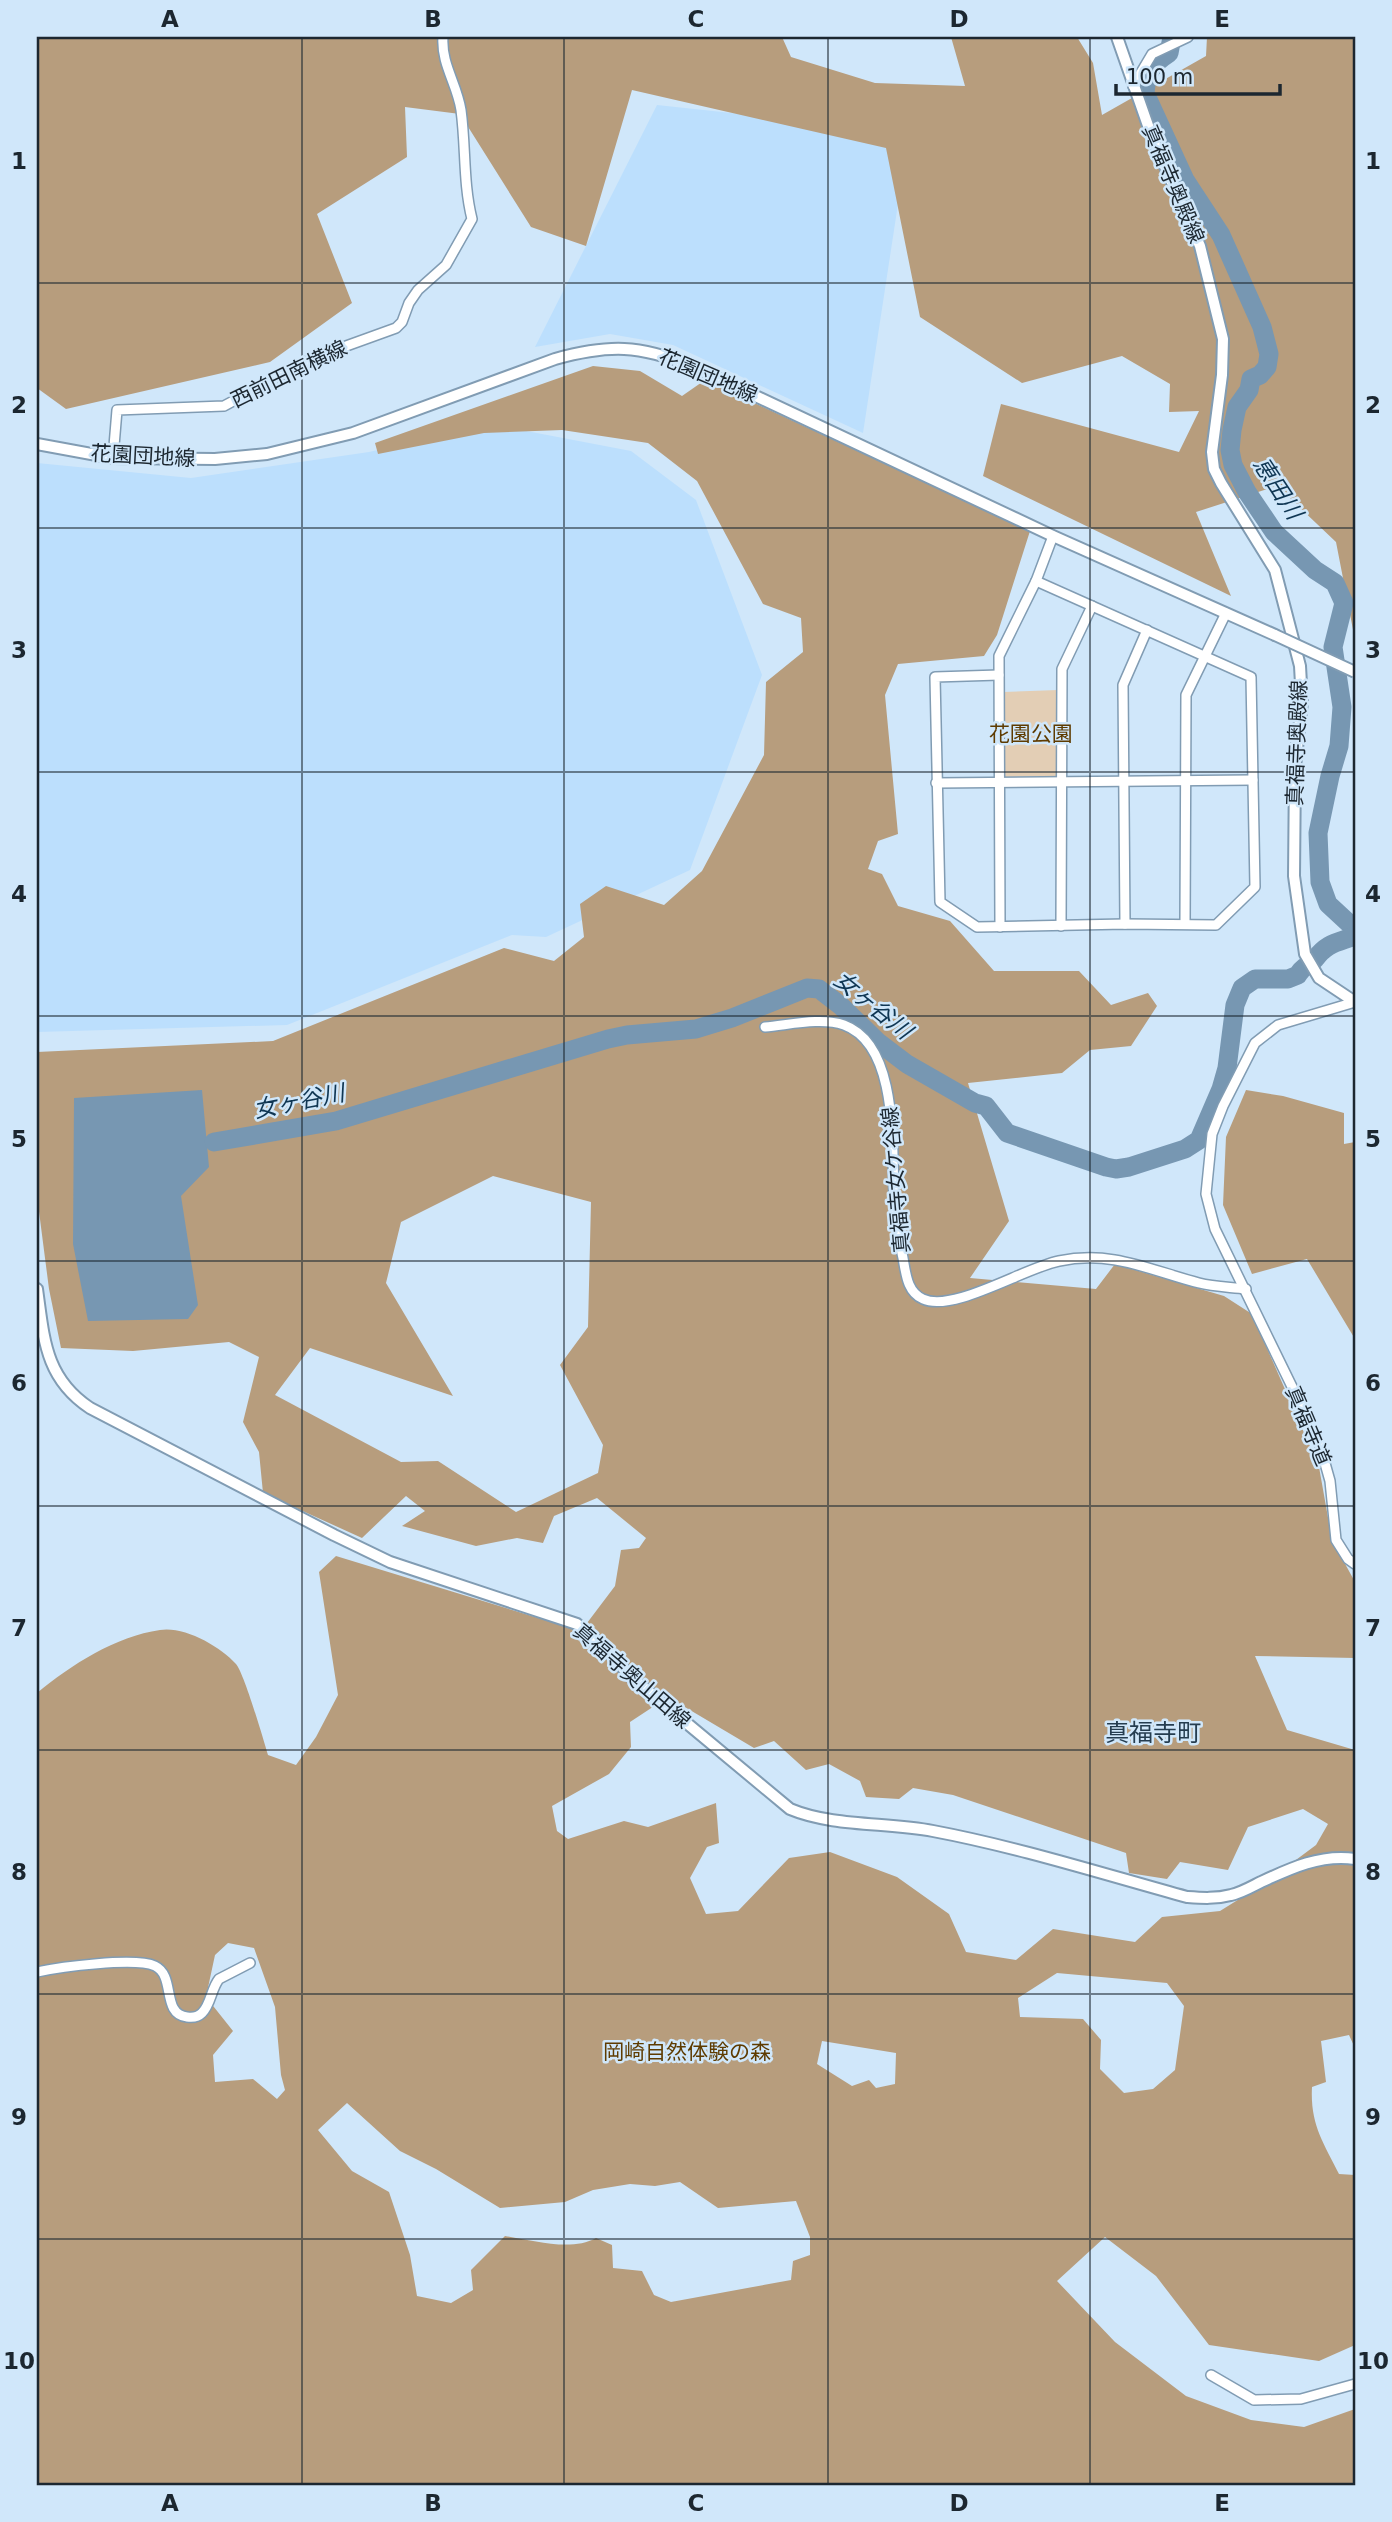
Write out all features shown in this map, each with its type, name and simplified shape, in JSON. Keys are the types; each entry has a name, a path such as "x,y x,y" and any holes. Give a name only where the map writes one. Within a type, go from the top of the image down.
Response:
{"street":[{"name":"西前田南横線","path":"113,458 117,410 224,405 313,358 396,328 402,322 409,303 418,290 446,265 472,219 466,193 461,113 458,95 442,51 443,37"},
{"name":"真福寺奥殿線","path":"1117,37 1152,137 1200,246 1223,339 1222,375 1213,452 1214,469 1220,483 1275,570 1300,666 1302,702 1295,766 1294,876 1305,954 1320,978 1355,1002"},
{"path":"1133,86 1152,54 1188,37"},
{"name":"花園団地線","path":"37,444 113,458 215,459 267,454 353,433 555,359 587,351 631,348 662,354 692,366 1053,536 1355,672"},
{"path":"1000,927 999,656 1036,581 1053,536"},
{"path":"999,674 935,677 940,902 977,927 1216,925 1255,887 1251,677 1036,581"},
{"path":"1061,926 1062,669 1091,606"},
{"path":"1185,924 1186,695 1226,613"},
{"path":"1125,924 1123,685 1147,630"},
{"path":"936,783 1253,780"},
{"name":"真福寺道","path":"1355,1002 1278,1025 1255,1043 1216,1125 1208,1158 1206,1194 1215,1229 1319,1442 1330,1481 1336,1540 1348,1559 1355,1564"},
{"name":"真福寺女ケ谷線","path":"765,1027 826,1022 838,1024 857,1032 870,1047 883,1072 890,1103 895,1217 904,1266 911,1289 923,1299 940,1302 956,1300 1028,1270 1059,1261 1083,1258 1130,1261 1200,1283 1246,1289"},
{"name":"真福寺奥山田線","path":"37,1289 50,1363 59,1381 73,1397 114,1421 390,1562 578,1624 607,1650 630,1676 790,1809 810,1817 932,1831 1027,1853 1187,1897 1233,1895 1292,1867 1316,1860 1344,1857 1355,1859"},
{"path":"37,1972 93,1965 136,1963 154,1966 162,1971 172,2007 177,2014 194,2018 208,2005 219,1979 250,1963"},
{"path":"1211,2375 1254,2400 1301,2399 1355,2384"}],"shaded area":[{"path":"657,105 909,132 863,433 673,345 610,334 535,347"},
{"path":"490,424 631,451 696,500 762,675 690,870 546,937 512,935 287,1025 37,1032 37,463 191,478 369,452"},
{"path":"202,1090 209,1167 181,1196 198,1305 188,1319 88,1321 73,1244 74,1098"}],"green space":[{"path":"37,37 782,37 791,57 875,83 965,86 951,37 1077,37 1093,63 1102,115 1206,56 1207,37 1355,37 1355,640 1336,542 1277,486 1196,512 1231,596 983,476 1001,404 1179,452 1199,411 1169,412 1170,384 1122,356 1022,383 920,317 886,148 632,90 586,246 531,227 460,114 405,107 407,157 317,214 352,303 270,362 66,409 37,388"},
{"name":"岡崎自然体験の森","path":"593,366 640,371 682,396 705,380 1030,531 997,635 984,656 898,664 885,695 898,834 878,841 868,869 882,874 898,906 950,921 994,971 1079,971 1111,1005 1148,993 1157,1006 1131,1046 1090,1050 1062,1073 968,1083 1009,1221 970,1278 1096,1289 1115,1264 1224,1296 1252,1314 1319,1467 1332,1540 1355,1582 1355,1658 1255,1656 1287,1730 1355,1750 1355,2048 1349,2035 1321,2041 1326,2082 1312,2087 1312,2100 1315,2122 1339,2174 1355,2175 1355,2345 1319,2361 1209,2345 1156,2276 1105,2237 1057,2281 1115,2342 1186,2396 1251,2420 1304,2427 1355,2409 1355,2485 37,2485 37,1693 79,1662 127,1638 160,1630 180,1631 211,1644 236,1664 268,1755 296,1765 316,1737 338,1695 319,1572 336,1556 581,1631 615,1586 621,1550 639,1548 646,1538 597,1498 554,1516 543,1543 517,1538 476,1546 402,1526 425,1511 406,1496 362,1538 263,1493 259,1452 243,1422 259,1357 229,1342 133,1351 61,1348 49,1289 37,1196 37,1052 273,1041 504,948 554,961 584,937 580,904 606,886 664,905 702,871 764,755 766,682 803,652 801,618 763,604 697,481 648,443 562,430 484,433 378,454 375,443","holes":["493,1176 591,1202 588,1327 560,1365 603,1445 598,1473 516,1512 438,1461 401,1462 275,1395 310,1348 453,1396 386,1283 401,1222","668,1697 754,1748 774,1741 806,1770 829,1764 860,1781 866,1797 899,1799 913,1788 953,1795 1126,1853 1129,1873 1167,1879 1180,1862 1228,1870 1248,1827 1303,1809 1328,1824 1316,1845 1265,1883 1220,1911 1162,1917 1135,1942 1053,1929 1016,1960 966,1952 949,1914 897,1877 830,1852 789,1858 738,1911 706,1914 690,1878 707,1847 719,1843 716,1803 648,1827 624,1821 568,1839 557,1831 552,1806 609,1774 631,1747 630,1722","228,1943 254,1948 275,2007 281,2075 285,2090 277,2099 253,2079 215,2082 213,2055 233,2031 206,1997 215,1955","1057,1973 1167,1983 1184,2006 1175,2070 1153,2089 1124,2093 1100,2069 1101,2040 1083,2019 1020,2017 1018,1998","822,2041 896,2053 895,2084 876,2088 869,2080 852,2086 817,2064","347,2103 400,2151 436,2169 500,2208 565,2202 593,2190 630,2184 655,2186 680,2182 718,2208 796,2201 810,2237 810,2255 793,2261 791,2280 671,2302 654,2295 642,2271 613,2268 612,2245 596,2238 563,2245 505,2236 471,2270 473,2290 451,2303 417,2296 410,2255 389,2192 352,2171 318,2130"]},
{"name":"花園公園","path":"1058,690 1060,776 1003,777 1003,692"},
{"path":"1246,1090 1283,1096 1344,1113 1344,1144 1355,1142 1355,1339 1307,1259 1252,1274 1223,1205 1226,1137"}],"waterway":[{"name":"恵田川","path":"1172,37 1169,53 1154,65 1149,74 1145,93 1185,180 1221,235 1262,327 1269,354 1267,367 1260,375 1251,379 1249,390 1237,407 1230,450 1233,465 1247,492 1274,532 1315,570 1335,583 1344,603 1333,647 1342,707 1339,746 1318,833 1320,882 1328,904 1355,929"},
{"name":"女ヶ谷川","path":"214,1142 336,1121 608,1039 696,1029 732,1018 807,988 819,989 907,1064 975,1103 986,1106 1007,1133 1106,1167 1129,1167 1185,1149 1199,1140 1227,1068 1235,1005 1242,988 1255,979 1288,979 1298,975 1328,947 1355,936"}],"district":[{"name":"真福寺町","path":"1153,1733"}]}
